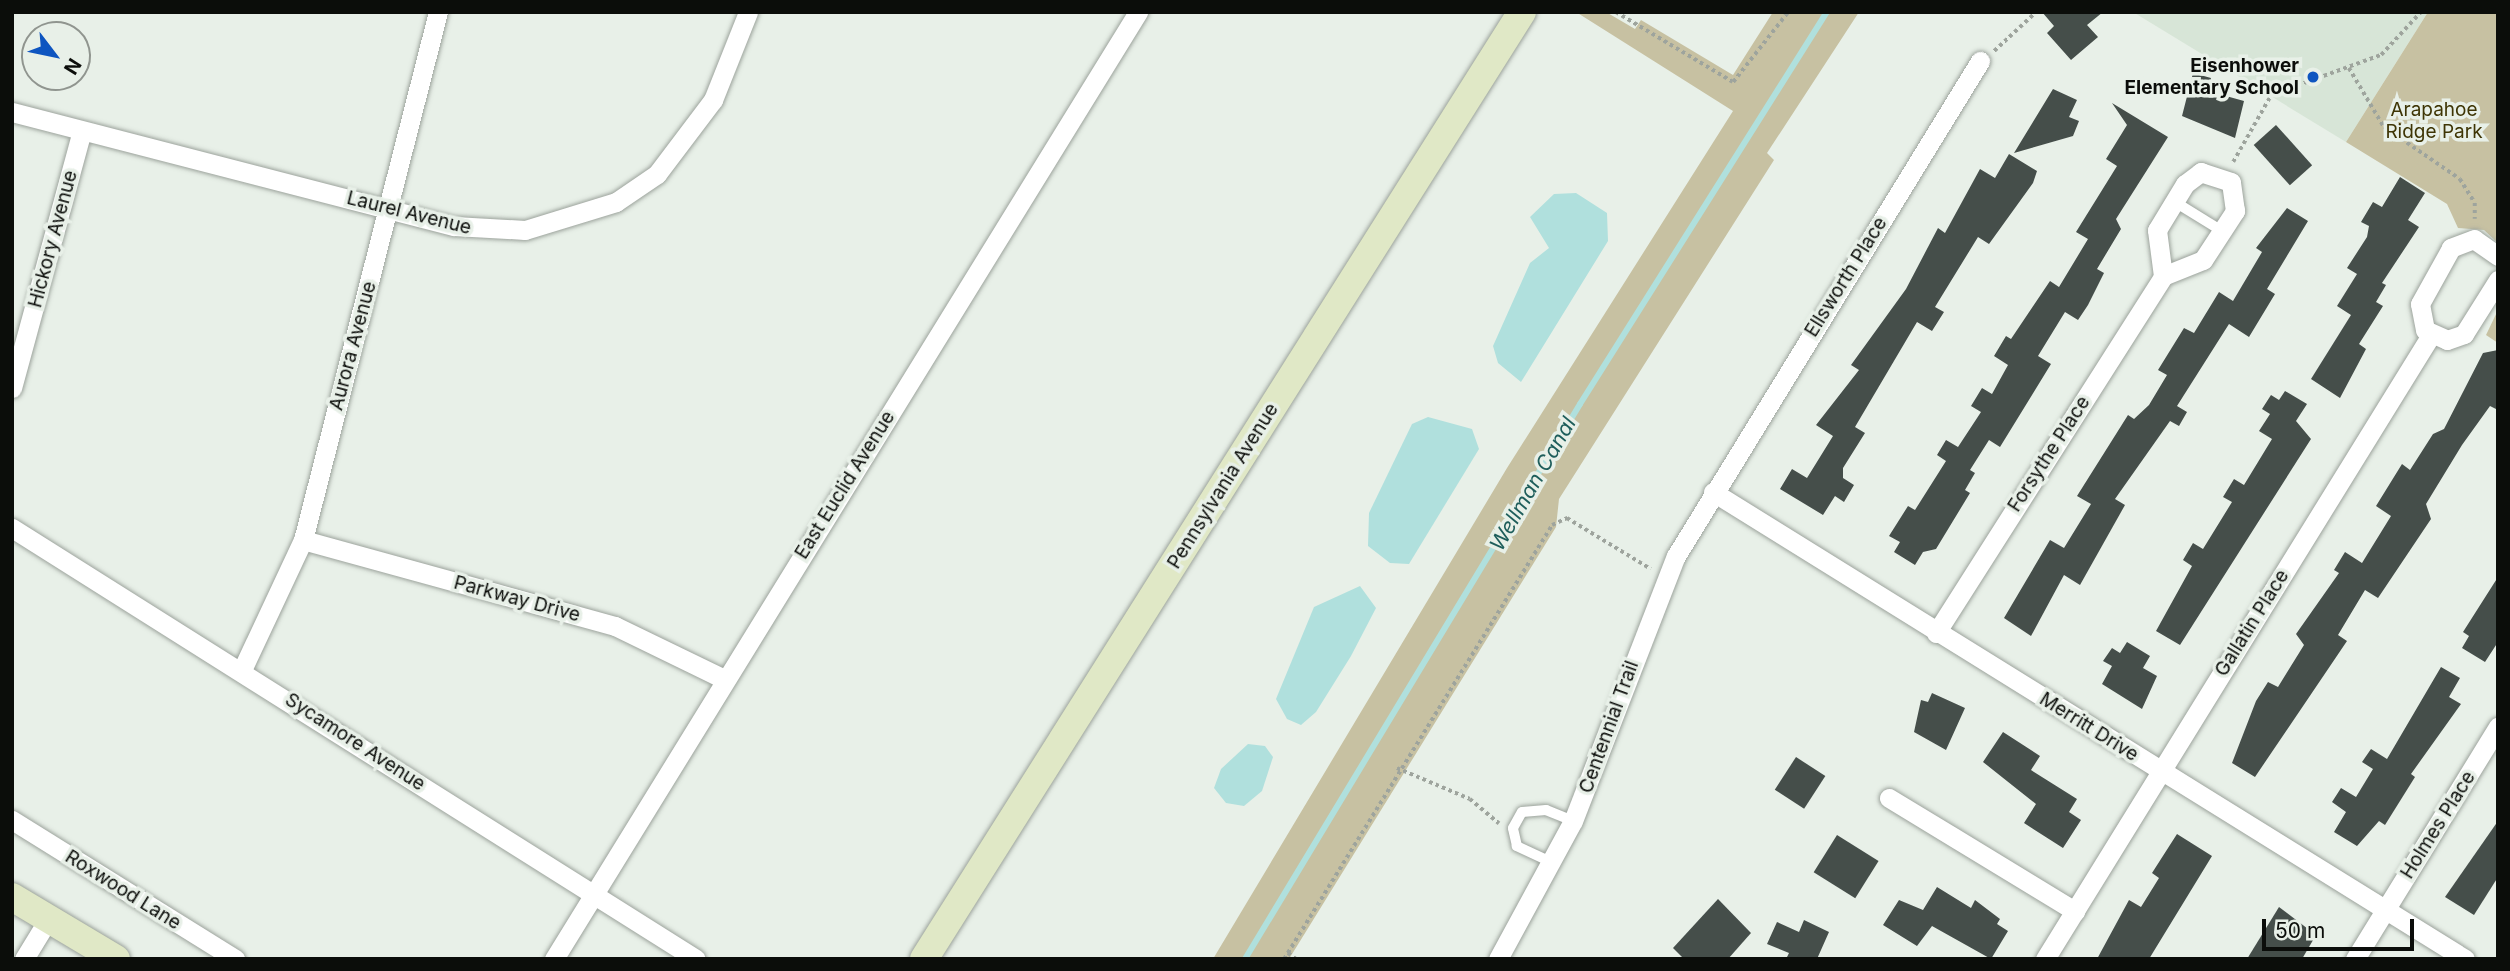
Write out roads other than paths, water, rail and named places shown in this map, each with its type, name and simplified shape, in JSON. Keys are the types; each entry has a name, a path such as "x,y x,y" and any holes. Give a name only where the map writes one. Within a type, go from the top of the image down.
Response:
{"street":[{"name":"Aurora Avenue","path":"242,670 303,540 438,12"},
{"name":"Laurel Avenue","path":"12,112 478,230 526,230 616,202 657,174 688,139 713,100 748,12"},
{"name":"East Euclid Avenue","path":"554,959 724,679 1138,12"},
{"name":"Pennsylvania Avenue","path":"924,959 1521,12"},
{"name":"Ellsworth Place","path":"1713,492 1980,61"},
{"name":"Hickory Avenue","path":"12,388 82,131"},
{"path":"2201,172 2224,177 2237,195 2221,231 2203,260 2163,276 2157,230 2175,202 2201,172"},
{"path":"2498,256 2474,240 2451,248 2420,304 2421,322 2431,335 2447,340 2464,334 2498,280"},
{"name":"Forsythe Place","path":"1936,633 2163,276"},
{"name":"Gallatin Place","path":"2045,959 2431,335"},
{"name":"Centennial Trail","path":"1498,959 1573,821 1667,578 1713,492"},
{"name":"Merritt Drive","path":"1713,492 1936,633 2465,959"},
{"name":"Sycamore Avenue","path":"12,528 242,670 696,959"},
{"name":"Parkway Drive","path":"303,540 615,626 724,679"},
{"name":"Holmes Place","path":"2355,959 2498,727"},
{"path":"1889,798 2075,911"},
{"name":"Roxwood Lane","path":"12,820 235,959"},
{"path":"12,897 116,959"},
{"path":"24,959 49,918"}],"lane":[{"path":"2175,202 2221,231"},
{"path":"1552,862 1517,846 1513,828 1522,812 1546,810 1573,821"}],"water":[{"path":"1576,193 1607,213 1608,241 1521,382 1498,363 1493,346 1530,263 1549,248 1530,217 1554,194"},
{"path":"1428,417 1472,429 1479,449 1409,564 1390,563 1368,546 1369,513 1412,424"},
{"path":"1360,586 1376,608 1351,656 1316,712 1301,725 1287,719 1276,699 1314,607"},
{"path":"1248,744 1265,746 1273,757 1262,791 1244,806 1226,803 1214,788 1221,769"}],"waterway":[{"name":"Wellman Canal","path":"1245,959 1580,404 1827,12"}],"place":[{"name":"Eisenhower Elementary School","path":"2313,77"}],"park label":[{"name":"Arapahoe Ridge Park","path":"2434,121"}]}
